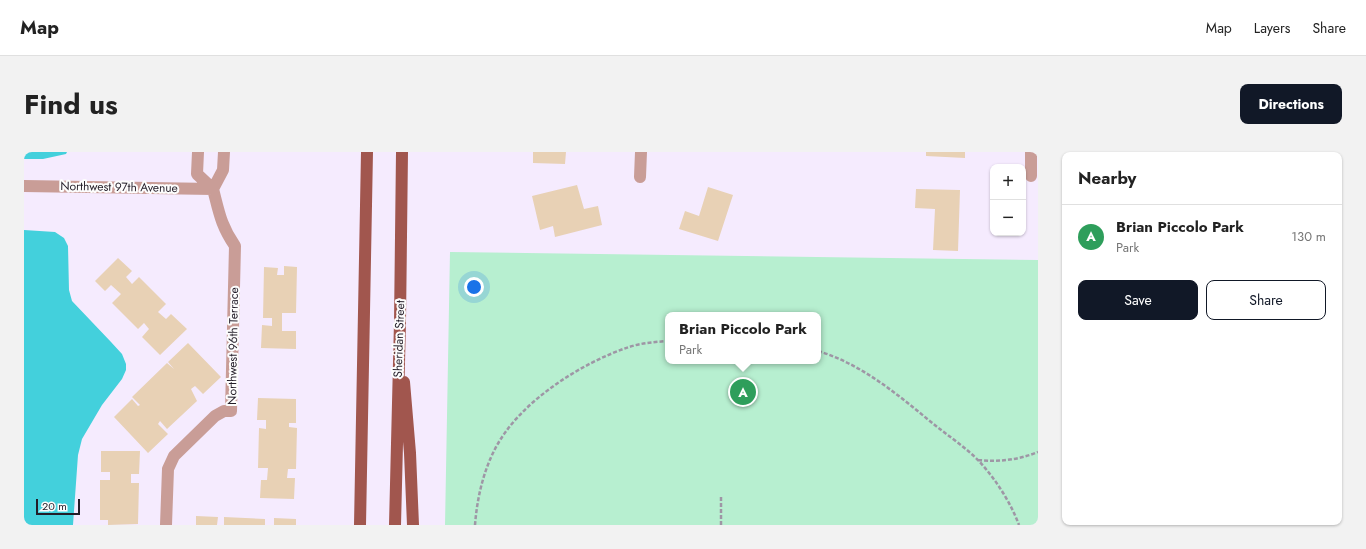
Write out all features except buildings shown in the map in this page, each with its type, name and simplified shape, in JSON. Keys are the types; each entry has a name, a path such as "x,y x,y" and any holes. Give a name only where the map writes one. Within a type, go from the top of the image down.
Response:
{"main road":[{"path":"360,525 368,152"},
{"name":"Sheridan Street","path":"395,525 402,152"},
{"path":"400,322 410,453 413,525"}],"street":[{"path":"198,152 197,174 213,189 223,170 224,152"},
{"path":"640,177 641,152"},
{"path":"1031,152 1031,176"},
{"name":"Northwest 97th Avenue","path":"24,186 213,189"},
{"name":"Northwest 96th Terrace","path":"166,525 168,469 174,456 215,416 224,411 231,411 235,246 223,227 213,189"}],"path":[{"path":"475,525 476,507 482,481 489,462 502,437 519,415 552,388 584,366 630,347 665,341"},
{"path":"821,352 835,356 856,366 876,379 978,460 1003,491 1011,504 1019,525"},
{"path":"978,460 1011,460 1038,452"},
{"path":"721,497 721,525"}],"green space":[{"path":"450,252 1038,260 1038,525 445,525"}],"water":[{"path":"24,152 67,152 66,154 43,159 24,159"},
{"path":"24,230 55,232 64,238 68,246 69,290 72,301 122,354 126,364 126,370 122,379 102,405 82,439 78,455 73,525 24,525"}],"place":[{"name":"Brian Piccolo Park","path":"743,392"}]}
